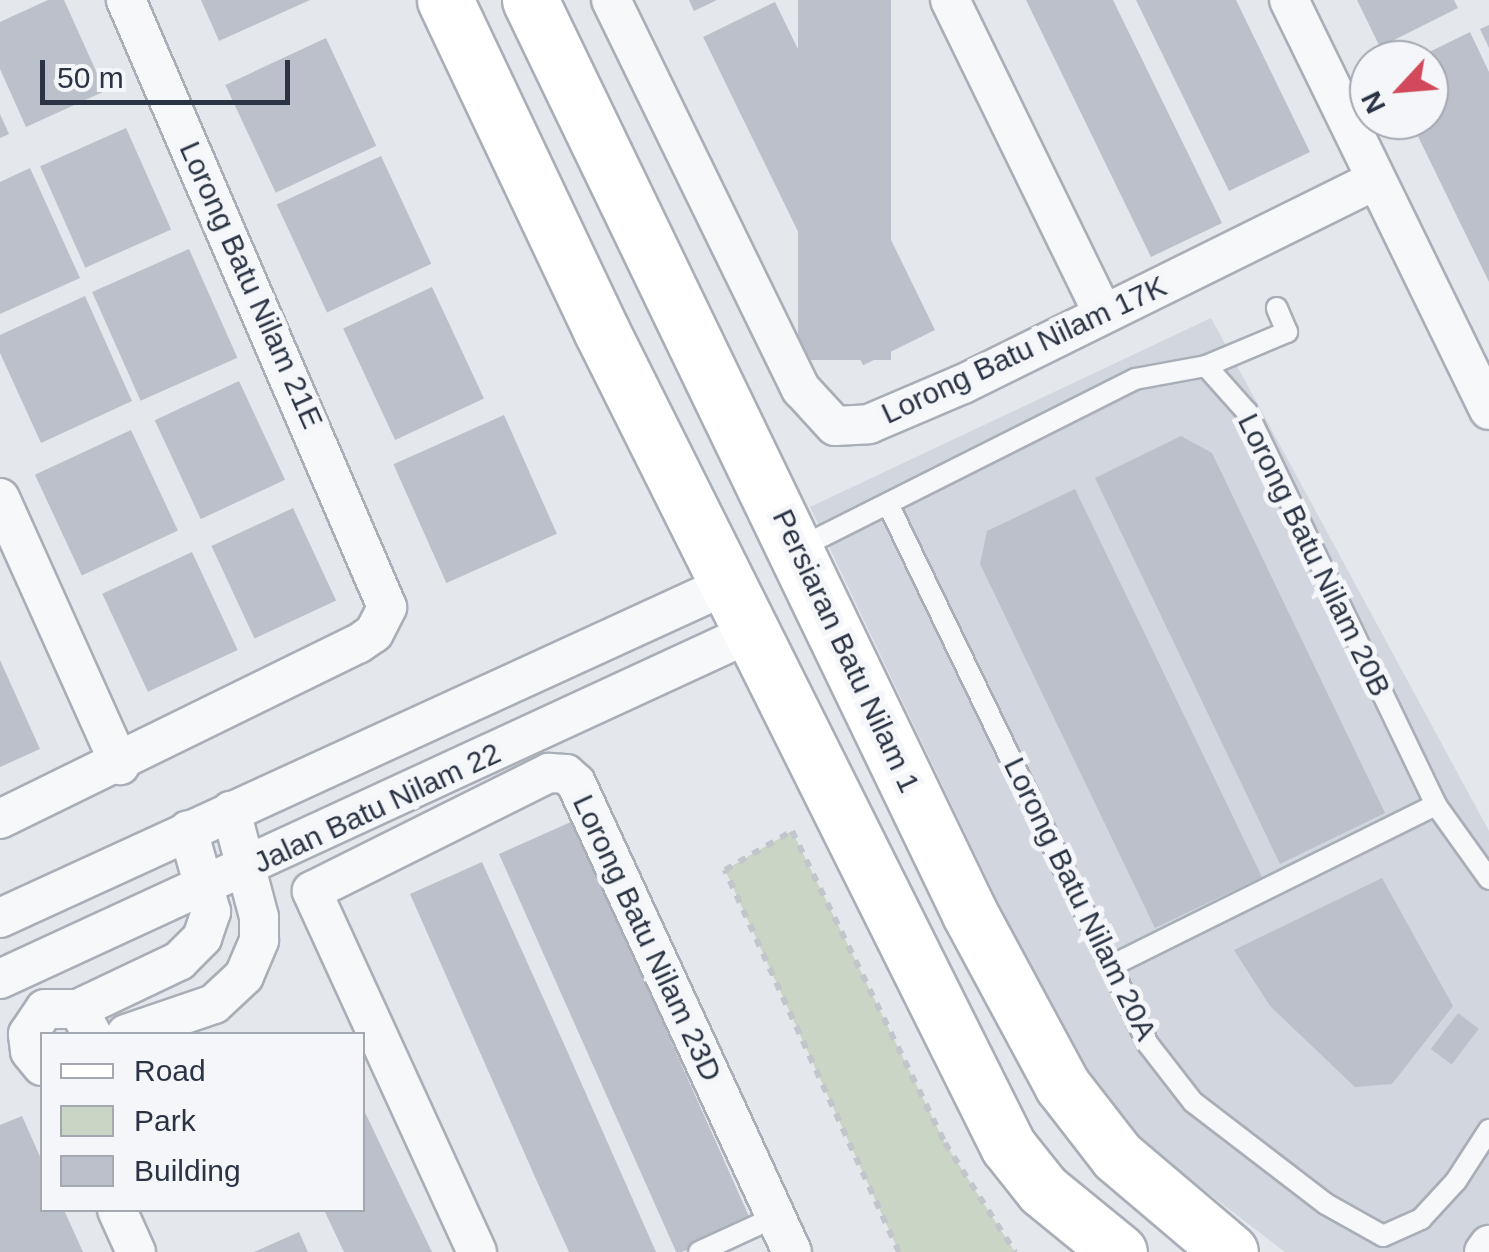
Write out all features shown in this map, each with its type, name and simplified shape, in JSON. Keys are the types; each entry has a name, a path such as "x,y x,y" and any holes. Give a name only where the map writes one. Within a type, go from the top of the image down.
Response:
{"main road":[{"path":"445,0 746,605 1008,1146 1044,1190 1118,1252"},
{"name":"Persiaran Batu Nilam 1","path":"530,0 798,549 970,914 1088,1124 1230,1252"},
{"path":"650,242 660,310 755,530 746,605"},
{"path":"746,605 830,670 928,869 970,914"}],"street":[{"name":"Lorong Batu Nilam 21E","path":"0,819 120,765 374,633 387,608 376,569 126,0"},
{"name":"Lorong Batu Nilam 17K","path":"611,0 801,388 836,426 870,424 1374,181"},
{"path":"950,0 1103,314"},
{"path":"1290,0 1374,181 1489,410"},
{"path":"0,498 120,765"},
{"name":"Jalan Batu Nilam 22","path":"0,918 231,810 746,605"},
{"name":"Jalan Batu Nilam 22","path":"4,963 251,867 746,605"},
{"name":"Lorong Batu Nilam 23D","path":"477,1252 312,891 533,780 566,774 576,784 792,1252"},
{"path":"132,1032 214,1004 244,976 259,940 251,867 231,810"},
{"path":"26,1040 45,1009 85,1022 179,961 202,938 211,912 188,830"},
{"path":"4,963 26,1040"},
{"path":"118,1212 136,1252"},
{"path":"1484,1252 1489,1246"}],"lane":[{"path":"798,549 1136,379 1206,366 1287,332 1277,308"},
{"name":"Lorong Batu Nilam 20B","path":"1206,366 1247,412 1436,805 1489,879"},
{"name":"Lorong Batu Nilam 20A","path":"888,504 1148,1044 1193,1102 1326,1204 1383,1236 1421,1219 1456,1182 1489,1130"},
{"path":"1112,965 1436,805"},
{"path":"699,1252 775,1217"}],"path":[{"path":"899,1252 725,870 792,831 945,1143 1015,1252"}],"shaded area":[{"path":"1211,318 1489,831 1489,1222 1469,1252 1285,1252 1118,1124 1047,1005 810,507"}],"green space":[{"path":"792,831 945,1143 1015,1252 899,1252 725,870"}],"building":[{"path":"48,0 64,0 105,91 26,127 0,69 0,22"},
{"path":"201,0 310,0 219,41"},
{"path":"689,0 717,0 694,11"},
{"path":"798,0 891,0 891,360 798,360"},
{"path":"1026,0 1113,0 1222,223 1151,257"},
{"path":"1136,0 1236,0 1310,152 1229,191"},
{"path":"1357,0 1454,0 1458,8 1394,40 1377,40"},
{"path":"775,2 935,330 863,365 703,37"},
{"path":"1489,25 1489,48 1480,29"},
{"path":"1470,32 1489,72 1489,282 1420,140 1449,140 1449,42"},
{"path":"326,38 376,146 276,193 225,85"},
{"path":"0,114 9,134 0,138"},
{"path":"126,128 171,229 85,268 40,166"},
{"path":"381,156 431,264 327,312 277,205"},
{"path":"30,168 80,278 0,314 0,182"},
{"path":"189,249 237,358 141,401 92,292"},
{"path":"432,287 484,398 395,440 343,328"},
{"path":"85,296 132,401 41,443 0,353 0,335"},
{"path":"239,381 285,480 201,519 155,420"},
{"path":"504,415 557,534 446,583 393,464"},
{"path":"131,430 178,531 82,575 35,475"},
{"path":"1181,436 1212,453 1385,813 1280,864 1095,478"},
{"path":"1075,489 1262,877 1155,928 980,564 987,531"},
{"path":"293,508 336,600 255,638 211,546"},
{"path":"192,552 238,650 148,692 102,594"},
{"path":"0,660 40,749 0,767"},
{"path":"573,821 751,1221 676,1252 499,854"},
{"path":"482,862 656,1252 569,1252 539,1186 410,894"},
{"path":"1382,878 1453,1006 1392,1084 1355,1087 1270,1006 1234,950"},
{"path":"1458,1013 1479,1029 1452,1065 1431,1049"},
{"path":"365,1112 432,1252 344,1252 325,1212 365,1212"},
{"path":"22,1116 40,1156 40,1212 65,1212 83,1252 0,1252 0,1125"},
{"path":"299,1232 308,1252 254,1252"}]}
